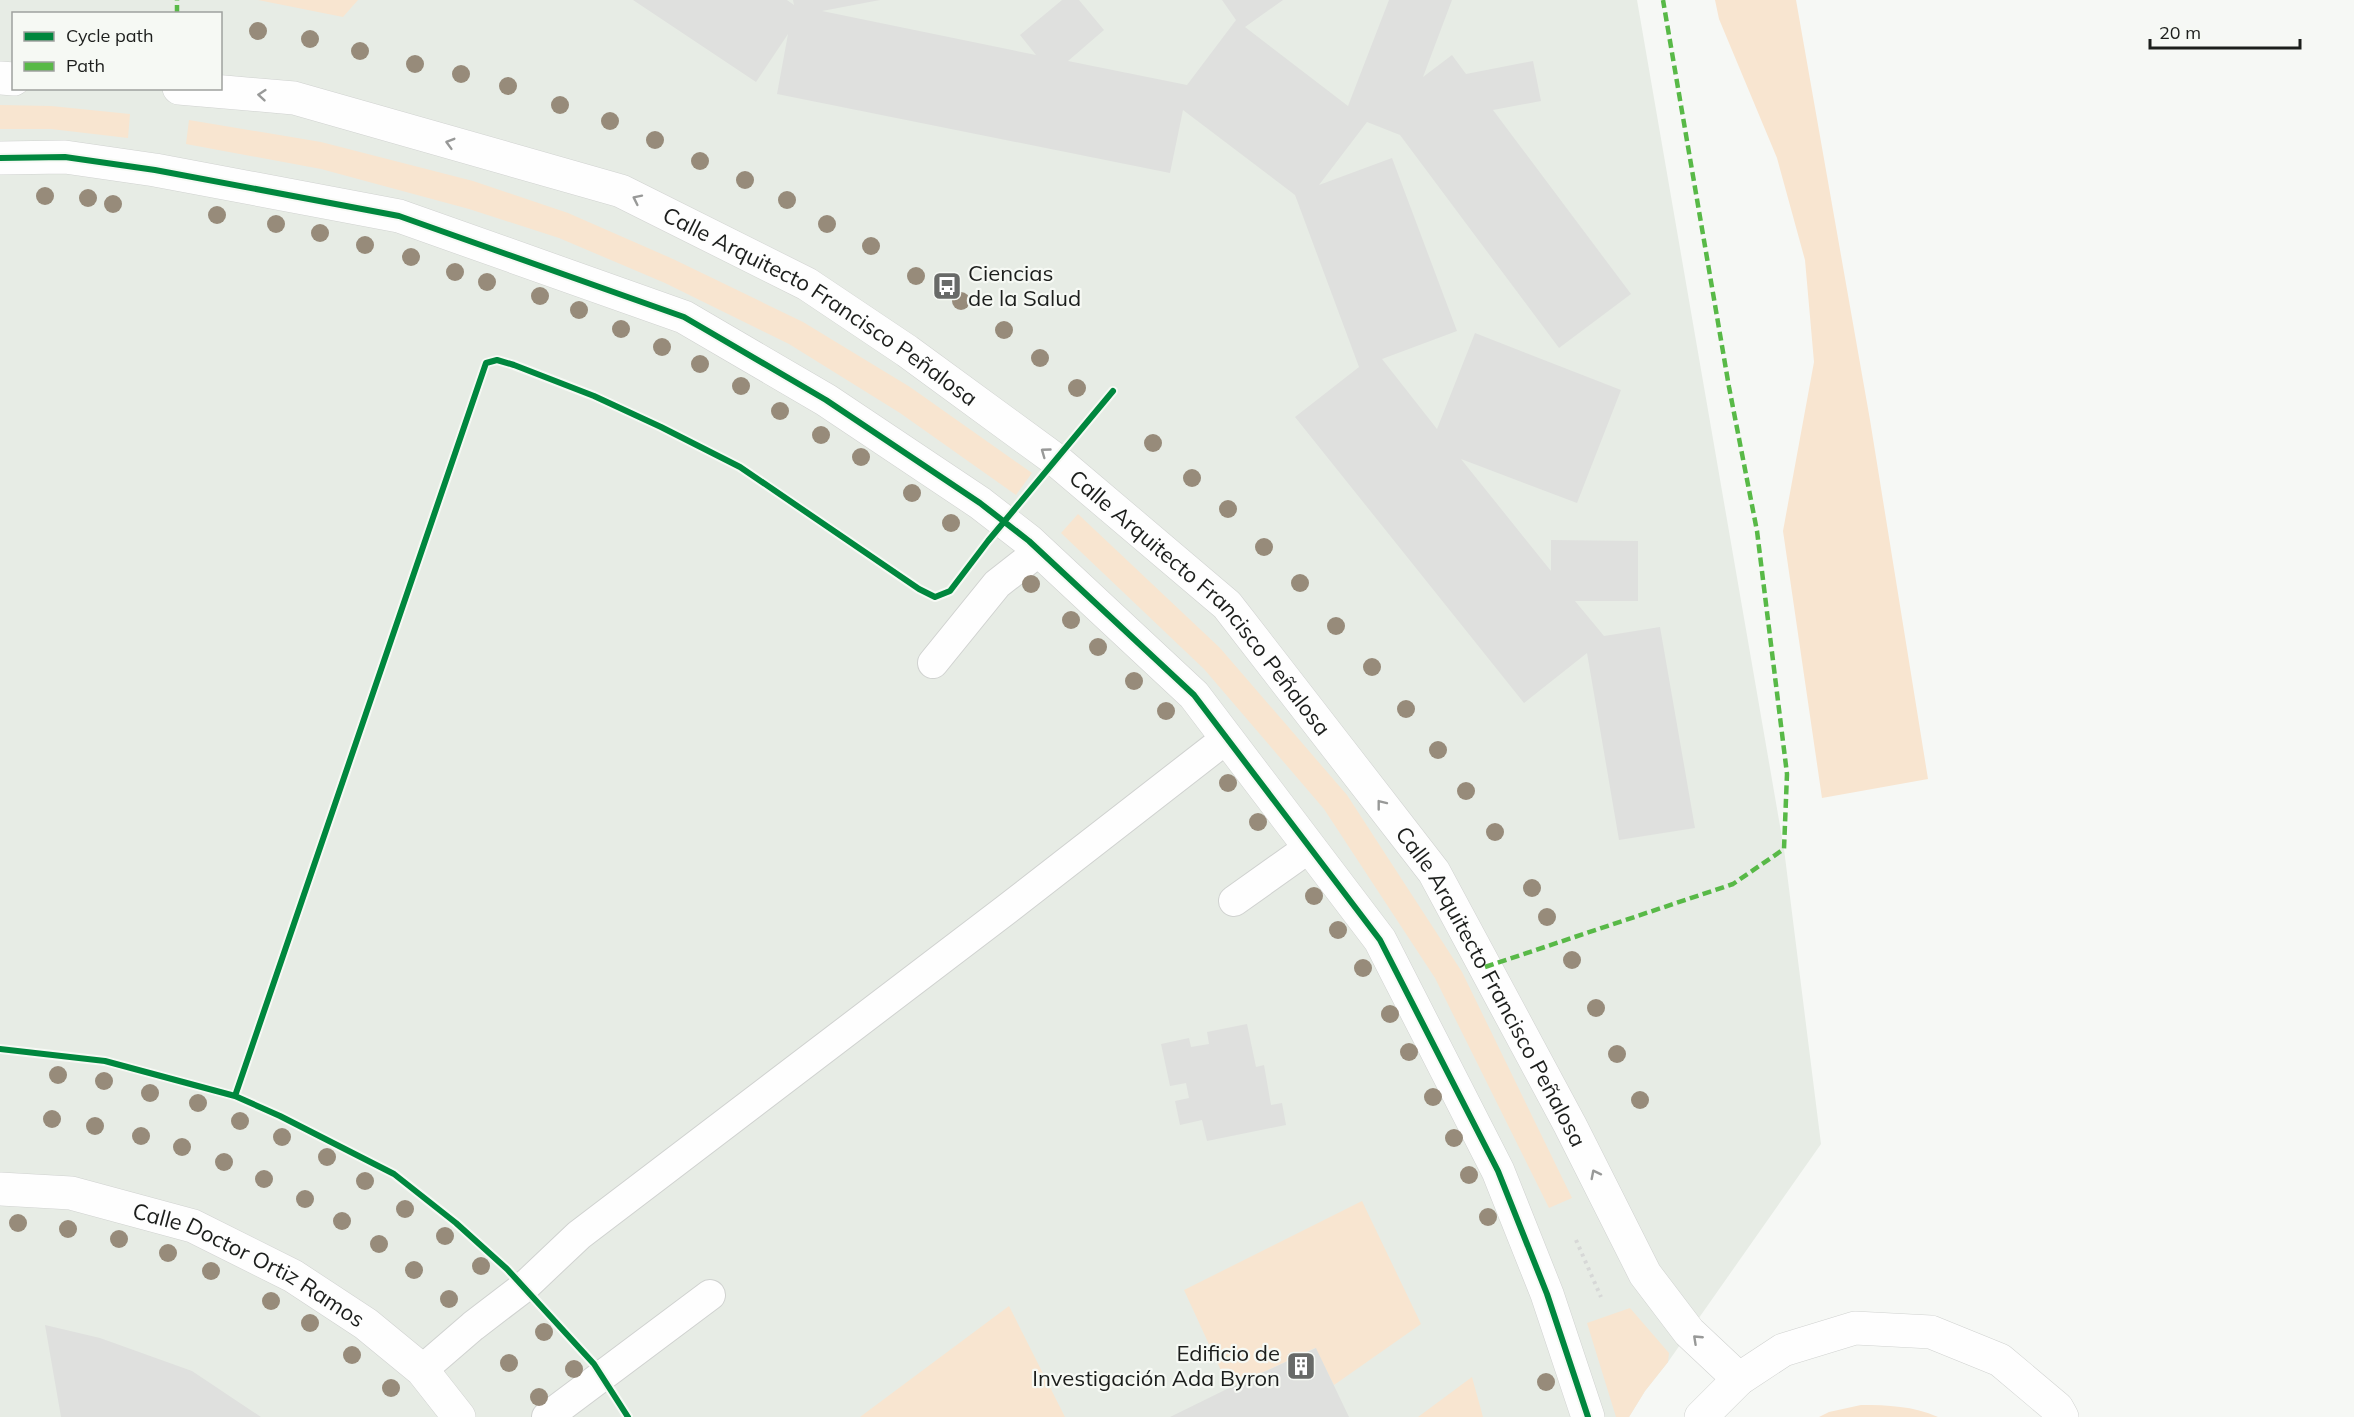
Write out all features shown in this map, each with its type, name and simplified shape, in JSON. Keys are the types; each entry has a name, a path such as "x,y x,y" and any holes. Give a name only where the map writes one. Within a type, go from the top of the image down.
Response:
{"street":[{"name":"Calle Arquitecto Francisco Peñalosa","path":"202,90 294,98 621,191 807,284 907,351 1056,460 1227,605 1434,872 1570,1125 1645,1274 1689,1332 1739,1379"},
{"path":"0,158 65,157 144,168 399,216 684,317 826,400 980,503 1039,551 1194,695 1380,940 1498,1171 1547,1294 1588,1417"},
{"name":"Calle Doctor Ortiz Ramos","path":"0,1189 71,1194 193,1226 293,1276 366,1324 422,1371 459,1417"},
{"path":"1701,1417 1739,1379 1783,1350 1855,1328 1931,1332 2000,1360 2057,1408 2062,1417"}],"lane":[{"path":"933,663 997,584 1039,551"},
{"path":"422,1371 473,1326 524,1287 579,1235 1227,738"},
{"path":"1234,902 1310,847"},
{"path":"547,1417 710,1295"}],"path":[{"path":"1575,1238 1601,1297"}],"shaded area":[{"path":"0,0 1637,0 1784,849 1821,1144 1668,1362 1645,1391 1629,1417 0,1417"},
{"path":"258,0 358,0 343,17"},
{"path":"1715,0 1796,0 1870,420 1928,779 1822,798 1783,531 1814,362 1805,260 1777,158 1719,19"},
{"path":"0,105 51,106 130,114 128,138 51,129 0,129"},
{"path":"189,120 321,142 473,181 568,213 673,259 803,322 910,387 1032,473 1016,495 900,413 789,344 665,283 559,238 469,209 321,169 186,144"},
{"path":"1078,514 1220,648 1347,795 1462,972 1572,1198 1549,1208 1435,978 1324,809 1204,669 1061,533"},
{"path":"1362,1201 1421,1324 1334,1385 1315,1348 1229,1388 1184,1290"},
{"path":"1009,1306 1065,1417 860,1417"},
{"path":"1630,1308 1669,1353 1668,1362 1645,1391 1629,1417 1616,1417 1587,1323"},
{"path":"1472,1377 1483,1417 1418,1417"},
{"path":"1861,1405 1900,1407 1919,1410 1938,1417 1819,1417 1829,1412"}],"building":[{"path":"633,0 787,0 794,5 793,0 880,0 822,11 1036,55 1020,35 1062,0 1079,0 1104,30 1068,61 1187,85 1236,20 1222,0 1283,0 1245,27 1348,106 1389,0 1452,0 1423,77 1452,55 1466,74 1533,61 1541,101 1493,110 1631,294 1559,348 1400,135 1367,122 1319,185 1392,158 1457,331 1382,359 1437,429 1475,333 1621,390 1577,503 1461,459 1551,571 1551,540 1638,541 1638,601 1575,601 1604,636 1660,627 1695,828 1619,840 1587,653 1524,703 1295,417 1359,367 1295,195 1183,110 1170,173 777,94 788,34 756,82"},
{"path":"1247,1024 1256,1067 1264,1065 1271,1105 1282,1103 1286,1125 1207,1141 1202,1120 1180,1125 1175,1101 1189,1098 1186,1083 1170,1086 1161,1044 1189,1038 1191,1047 1209,1044 1207,1032"},
{"path":"45,1325 100,1338 192,1371 261,1417 61,1417"},
{"name":"Edificio de Investigación Ada Byron","path":"1316,1348 1349,1417 1170,1417 1229,1388"}],"marked path":[{"path":"177,0 177,12"},
{"path":"1485,967 1733,884 1784,849 1787,774 1757,531 1729,387 1663,0"}],"cycle path":[{"path":"0,158 65,157 155,170 399,216 684,317 826,400 980,503 1029,541 1194,695 1380,940 1498,1171 1547,1294 1588,1417"},
{"path":"235,1096 486,363 497,360 514,365 594,396 740,467 919,589 935,597 950,591 988,541 1113,391"},
{"path":"0,1049 105,1061 235,1096 280,1116 394,1174 456,1223 507,1269 594,1364 628,1417"}],"place":[{"name":"Ciencias de la Salud","path":"947,286"},
{"name":"Edificio de Investigación Ada Byron","path":"1301,1366"}]}
